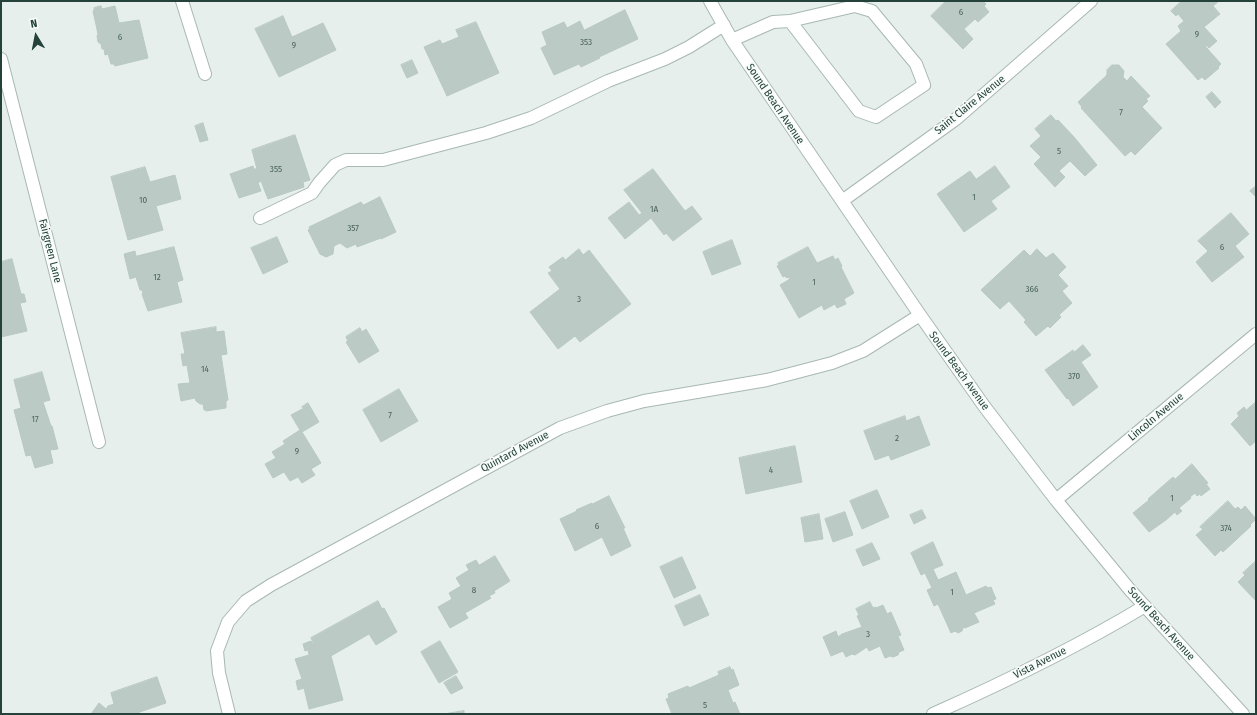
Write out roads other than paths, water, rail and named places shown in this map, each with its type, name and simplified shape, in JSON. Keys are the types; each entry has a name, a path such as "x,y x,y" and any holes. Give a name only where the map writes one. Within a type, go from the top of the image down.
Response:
{"street":[{"path":"182,1 205,74"},
{"name":"Sound Beach Avenue","path":"710,1 732,40 984,406 1056,500 1144,606 1242,714"},
{"name":"Saint Claire Avenue","path":"842,201 956,119 1091,1"},
{"path":"732,40 773,22 790,22 855,6 872,11 916,64 924,85 876,117 859,111 790,22"},
{"path":"260,218 312,193 335,165 346,160 384,160 486,133 531,118 608,81 665,59 689,47 724,25"},
{"name":"Fairgreen Lane","path":"1,59 99,442"},
{"name":"Quintard Avenue","path":"229,714 219,673 217,651 228,622 246,601 271,585 560,428 607,411 644,401 767,380 832,363 863,351 920,315"},
{"name":"Lincoln Avenue","path":"1056,500 1256,334"},
{"name":"Vista Avenue","path":"933,714 1028,671 1110,627 1144,606"}]}
